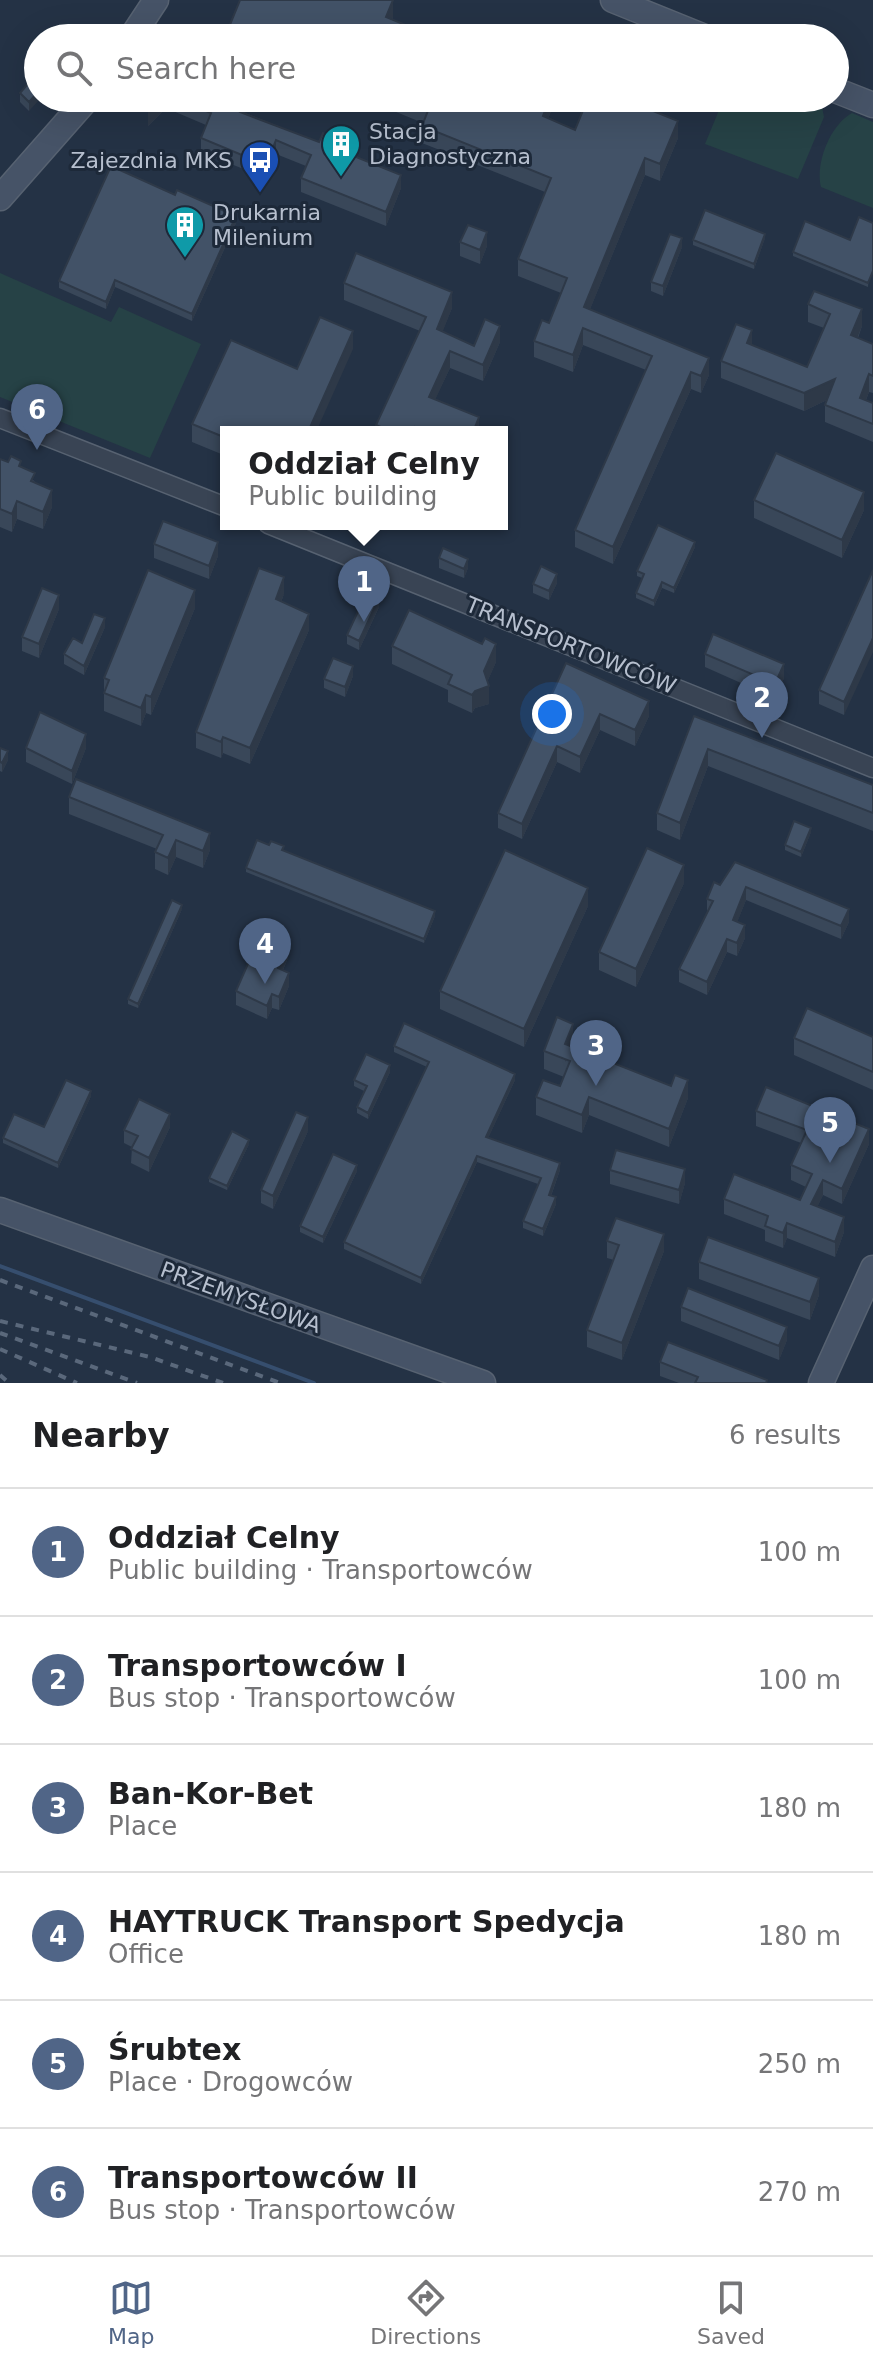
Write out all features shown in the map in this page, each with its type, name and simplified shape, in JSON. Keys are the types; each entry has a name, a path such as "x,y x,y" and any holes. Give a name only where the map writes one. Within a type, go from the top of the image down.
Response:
{"street":[{"path":"140,24 156,0"},
{"path":"613,0 672,24"},
{"path":"849,96 873,105"},
{"path":"0,198 76,112"},
{"path":"0,418 220,505"},
{"name":"TRANSPORTOWCÓW","path":"283,530 873,768"},
{"name":"PRZEMYSŁOWA","path":"0,1210 483,1383"},
{"path":"821,1383 862,1322 873,1268"}],"green space":[{"path":"718,112 823,112 824,117 798,179 705,144"},
{"path":"852,113 873,122 873,208 821,187 820,167 826,146 837,126"},
{"path":"0,273 111,322 119,307 201,344 150,458 0,397"}],"building":[{"path":"240,0 393,0 386,17 403,24 230,24"},
{"path":"209,112 240,112 319,142 323,133 344,142 341,151 401,175 386,212 301,178 311,155 276,140 266,165 201,138 211,113"},
{"path":"427,112 545,112 543,116 575,130 582,112 656,112 678,121 660,164 645,158 584,307 709,358 701,376 691,372 613,547 575,530 652,356 583,328 573,355 534,341 542,320 549,323 567,278 518,259 551,178 422,126"},
{"path":"111,166 175,195 177,190 236,216 192,314 115,280 106,302 59,281"},
{"path":"705,210 765,234 754,264 693,240"},
{"path":"859,217 873,223 873,271 868,283 793,252 805,221 850,240"},
{"path":"468,225 487,232 480,250 460,242"},
{"path":"670,234 682,238 663,286 651,282"},
{"path":"356,253 452,292 437,329 474,346 485,319 500,326 483,365 450,351 429,397 479,417 475,426 376,425 426,317 344,283"},
{"path":"814,291 862,309 851,335 873,344 873,376 869,374 860,398 873,403 873,424 825,405 835,379 804,393 721,361 736,324 752,330 747,343 807,367 830,314 808,304"},
{"path":"320,317 353,331 311,426 220,426 220,436 192,424 231,340 297,369"},
{"path":"776,453 864,492 842,540 754,500"},
{"path":"11,456 21,461 19,466 35,473 31,481 52,490 43,512 17,501 12,514 0,509 0,459 8,462"},
{"path":"163,521 218,542 209,566 154,544"},
{"path":"658,525 695,542 674,588 662,582 654,601 636,593 644,574 637,571"},
{"path":"443,548 468,559 464,569 439,558"},
{"path":"541,566 557,574 549,591 533,584"},
{"path":"259,568 284,577 276,599 309,614 250,748 223,737 221,742 196,732"},
{"path":"148,570 195,590 151,697 146,695 141,708 104,693 109,680 104,678"},
{"path":"873,570 873,638 844,702 819,690"},
{"path":"42,588 59,595 39,644 22,637"},
{"path":"367,592 379,598 359,641 347,635"},
{"path":"409,610 482,644 485,638 496,644 484,671 489,686 472,695 448,684 452,675 392,646"},
{"path":"94,614 105,618 84,666 64,654 73,638 82,643"},
{"path":"713,634 784,664 775,684 705,654"},
{"path":"333,658 353,666 345,687 324,679"},
{"path":"566,663 649,701 635,730 600,714 580,757 557,746 522,824 498,813"},
{"path":"40,712 86,734 72,771 26,748"},
{"path":"694,716 873,785 873,813 708,749 680,823 657,813"},
{"path":"0,748 8,751 2,763 0,762"},
{"path":"76,779 210,833 203,851 176,840 168,858 155,852 163,835 69,797"},
{"path":"794,821 811,828 801,852 785,845"},
{"path":"257,840 284,846 282,850 435,911 424,939 246,868"},
{"path":"647,848 684,865 636,969 599,952"},
{"path":"505,850 588,888 524,1029 440,991"},
{"path":"735,862 849,909 841,926 746,887 733,920 745,925 737,943 727,939 707,982 679,969 713,901 707,899 714,882 720,885"},
{"path":"172,900 182,905 138,1004 128,999"},
{"path":"262,932 288,944 278,968 289,973 279,997 272,994 267,1006 236,991"},
{"path":"807,1008 873,1037 873,1072 794,1038"},
{"path":"557,1017 573,1024 565,1044 671,1086 675,1075 688,1080 669,1129 589,1097 582,1115 536,1097 543,1080 560,1086 570,1061 544,1051"},
{"path":"404,1023 515,1074 486,1137 560,1163 549,1195 556,1197 543,1229 523,1221 541,1178 477,1156 421,1278 344,1242 429,1062 394,1046"},
{"path":"366,1054 390,1065 368,1113 357,1107 367,1086 354,1080"},
{"path":"66,1080 91,1091 58,1163 3,1138 14,1114 44,1127"},
{"path":"766,1087 869,1129 842,1189 823,1180 811,1204 844,1217 835,1242 787,1223 783,1233 765,1226 768,1216 724,1199 734,1174 800,1200 812,1174 791,1165 807,1130 756,1111"},
{"path":"139,1099 170,1114 149,1158 131,1149 138,1136 124,1130"},
{"path":"296,1112 308,1117 273,1196 261,1190"},
{"path":"232,1131 249,1140 227,1186 209,1178"},
{"path":"616,1150 685,1169 679,1190 610,1170"},
{"path":"333,1154 357,1165 323,1237 300,1226"},
{"path":"616,1218 664,1234 622,1343 587,1330 619,1245 607,1241"},
{"path":"708,1237 819,1278 810,1302 699,1262"},
{"path":"688,1288 787,1327 779,1346 681,1307"},
{"path":"668,1342 767,1380 766,1383 695,1383 698,1377 660,1362"}],"waterway":[{"path":"0,1266 314,1383"}],"railway":[{"path":"0,1280 280,1383"},
{"path":"0,1321 150,1357 223,1383"},
{"path":"0,1333 137,1383"},
{"path":"0,1349 77,1383"},
{"path":"0,1375 9,1383"}],"place":[{"name":"Stacja Diagnostyczna","path":"341,178"},
{"name":"Zajezdnia MKS","path":"260,194"},
{"name":"Drukarnia Milenium","path":"185,259"},
{"name":"Transportowców II","path":"37,450"},
{"name":"Oddział Celny","path":"364,622"},
{"name":"Transportowców I","path":"762,738"},
{"name":"HAYTRUCK Transport Spedycja","path":"265,984"},
{"name":"Ban-Kor-Bet","path":"596,1086"},
{"name":"Śrubtex","path":"830,1163"}]}
